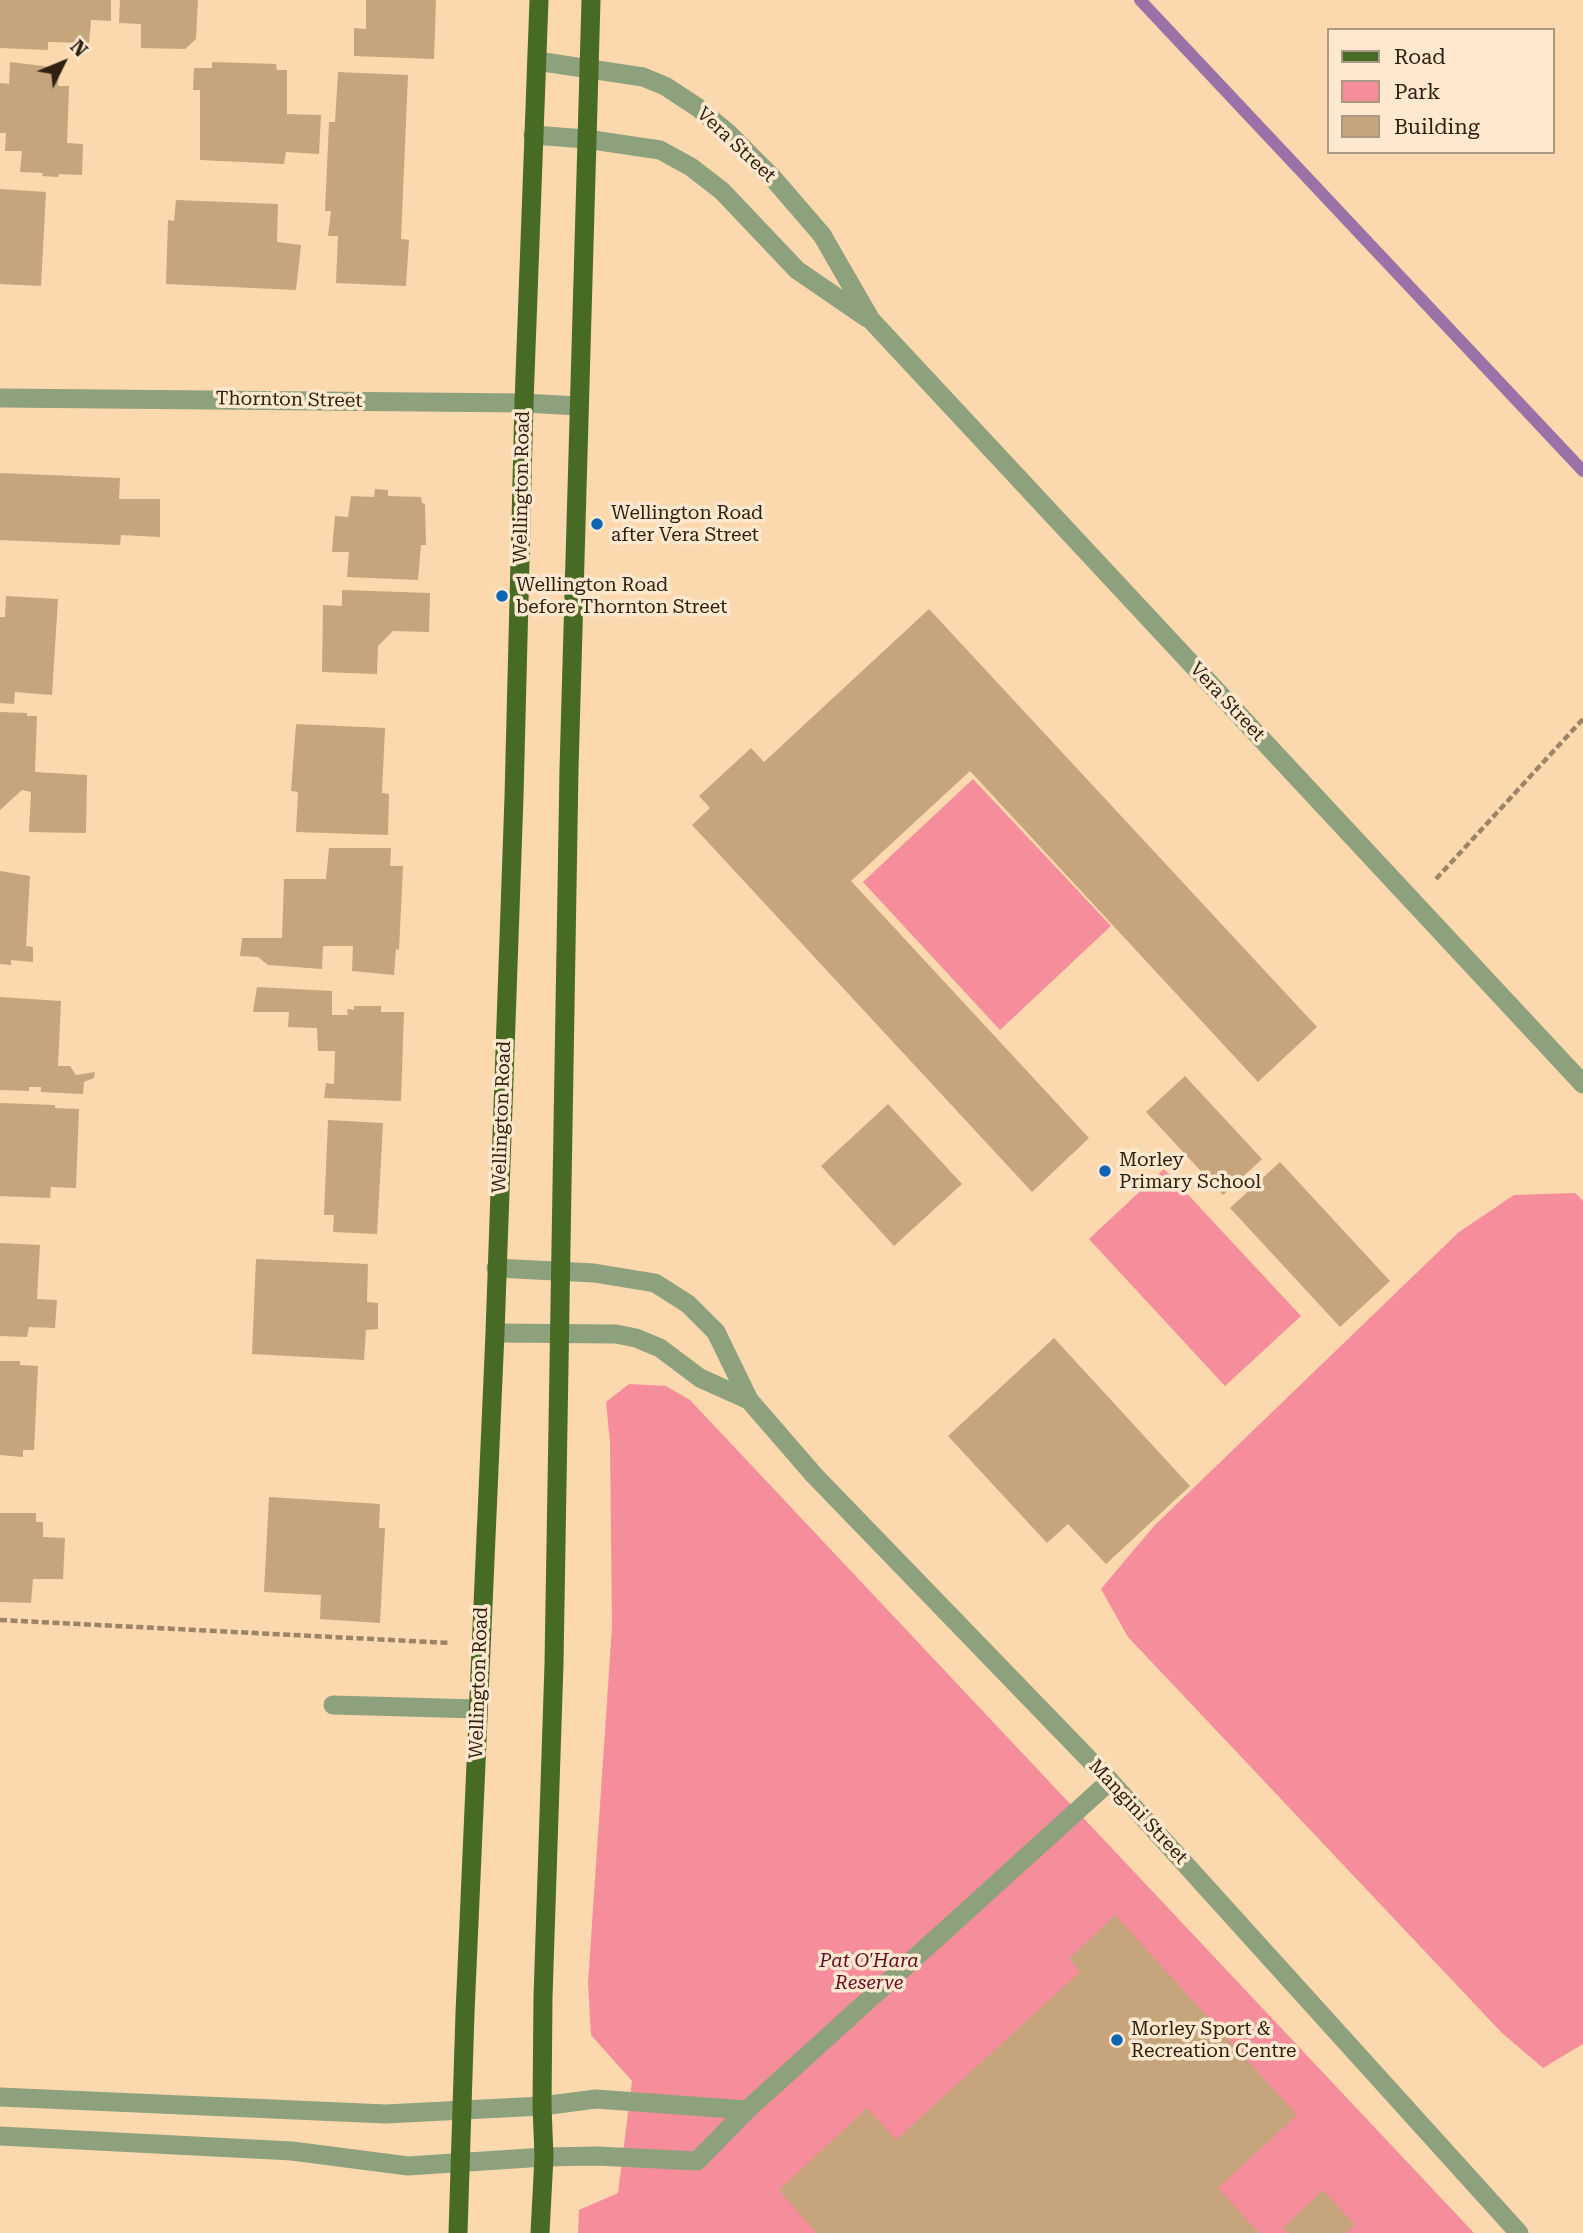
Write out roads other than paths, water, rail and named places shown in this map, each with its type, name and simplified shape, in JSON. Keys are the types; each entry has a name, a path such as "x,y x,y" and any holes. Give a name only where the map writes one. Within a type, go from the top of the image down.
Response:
{"main road":[{"name":"Wellington Road","path":"458,2233 480,1644 495,1333 539,0"},
{"path":"540,2233 544,2157 542,2106 562,1271 569,796 591,0"}],"street":[{"name":"Vera Street","path":"537,61 643,77 665,86 697,107 728,133 772,177 822,235 871,320"},
{"name":"Vera Street","path":"533,135 586,139 660,150 691,167 722,191 797,270 871,320 1583,1084"},
{"name":"Thornton Street","path":"0,398 524,403 578,406"},
{"name":"Mangini Street","path":"496,1268 594,1273 655,1283 688,1304 716,1332 749,1400 814,1475 1110,1781 1518,2233"},
{"name":"Mangini Street","path":"495,1333 616,1334 636,1338 660,1348 700,1378 749,1400"},
{"path":"333,1705 478,1709"},
{"path":"0,2136 292,2151 408,2166 597,2156 697,2161 747,2110 1110,1781"},
{"path":"0,2097 386,2114 542,2106 597,2099 747,2110"}],"waterway":[{"path":"1140,0 1583,471"}],"place":[{"name":"Wellington Road after Vera Street","path":"597,524"},
{"name":"Wellington Road before Thornton Street","path":"502,596"},
{"name":"Morley Primary School","path":"1105,1171"},
{"name":"Morley Sport & Recreation Centre","path":"1117,2040"}],"park label":[{"name":"Pat O'Hara Reserve","path":"869,1972"}]}
